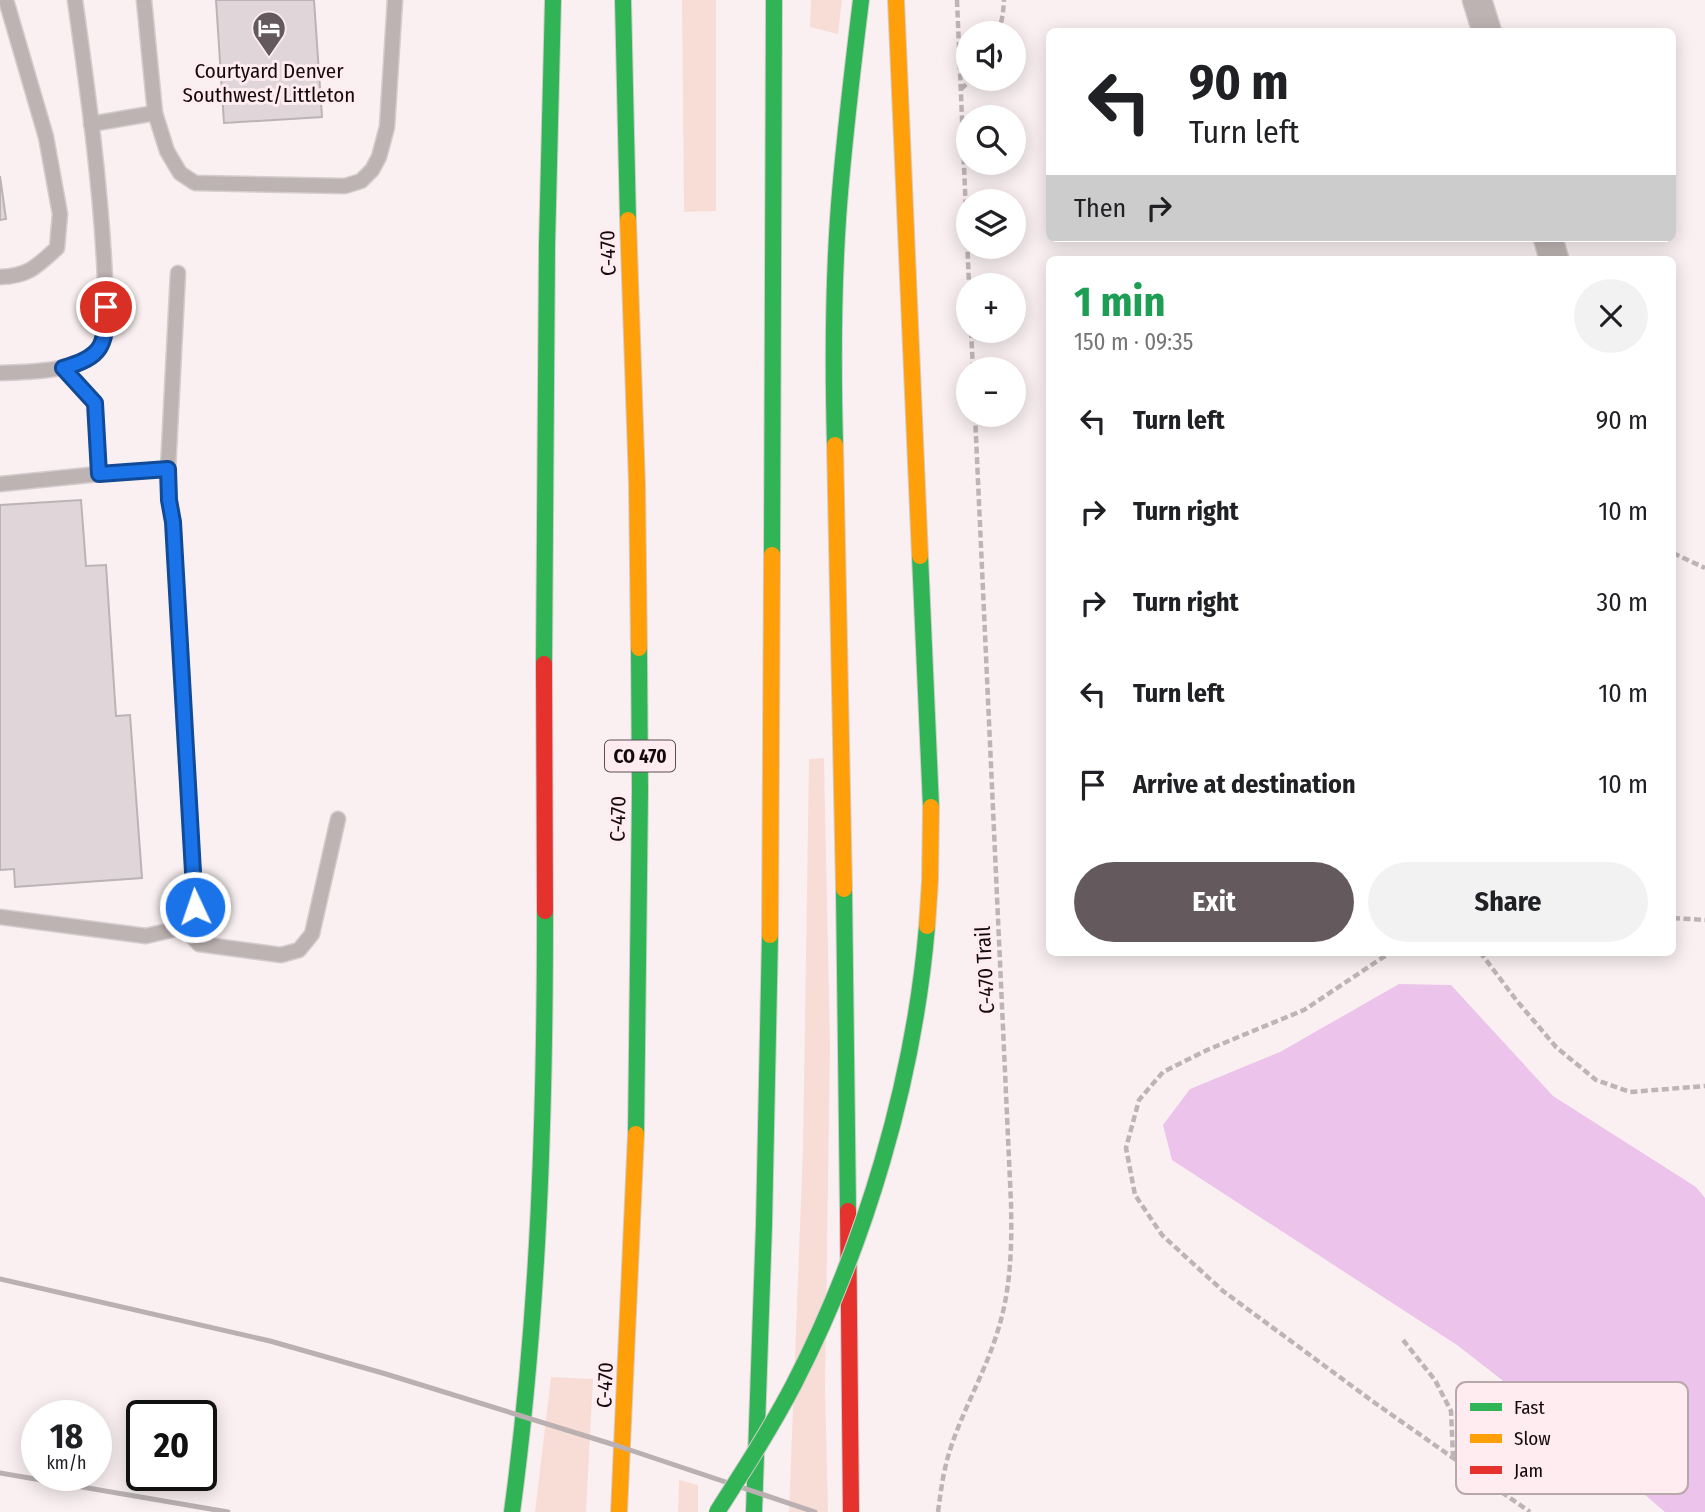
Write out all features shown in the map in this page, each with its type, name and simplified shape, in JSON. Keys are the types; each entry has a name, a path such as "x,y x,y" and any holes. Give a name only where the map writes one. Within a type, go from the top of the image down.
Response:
{"highway":[{"path":"512,1512 531,1354 544,1079 545,366 547,164 553,0"},
{"name":"C-470","path":"618,1512 635,1172 640,791 637,484 623,0"},
{"path":"754,1512 771,895 774,0"},
{"path":"851,1512 847,1012 833,370 838,221 861,0"},
{"path":"717,1512 763,1439 815,1342 853,1246 896,1110 908,1055 924,953 931,807 896,0"}],"street":[{"path":"1477,0 1486,28"}],"lane":[{"path":"0,277 12,277 35,269 57,248 60,214 46,137 6,0"},
{"path":"0,373 63,368 82,363 99,350 106,331 103,238 75,0"},
{"path":"144,0 155,113 167,151 180,173 195,183 345,186 361,181 372,170 379,157 387,127 395,0"},
{"path":"91,124 155,113"},
{"path":"0,916 146,936 184,927 195,907 168,469 178,273"},
{"path":"63,368 95,403 99,474"},
{"path":"0,484 168,469"},
{"path":"184,927 199,944 281,955 299,950 312,934 338,819"}],"path":[{"path":"957,0 958,21"},
{"path":"1001,21 1004,0"},
{"path":"960,91 968,273"},
{"name":"C-470 Trail","path":"937,1512 942,1477 952,1443 999,1329 1008,1287 1011,1245 976,427"},
{"path":"1676,554 1705,568"},
{"path":"1676,918 1705,920"},
{"path":"1385,956 1304,1010 1207,1050 1163,1072 1139,1100 1126,1147 1135,1195 1162,1235 1223,1292 1456,1459"},
{"path":"1483,956 1556,1047 1596,1080 1630,1091 1705,1086"},
{"path":"1403,1340 1435,1380 1451,1411 1453,1457"},
{"path":"1505,1494 1530,1512"}],"shaded area":[{"path":"682,0 716,0 716,211 684,212"},
{"path":"811,0 842,0 838,34 810,27"},
{"path":"824,758 830,1046 825,1387 828,1512 789,1512 803,1148 809,759"},
{"path":"1399,984 1451,985 1553,1096 1696,1187 1705,1198 1705,1512 1665,1512 1644,1494 1688,1494 1688,1382 1505,1382 1457,1345 1172,1160 1163,1125 1190,1089 1280,1052"},
{"path":"551,1377 593,1379 586,1512 535,1512"},
{"path":"679,1480 698,1485 698,1512 678,1512"}],"building":[{"name":"Courtyard Denver Southwest/Littleton","path":"216,0 314,0 322,117 224,123"},
{"path":"0,176 6,219 0,220"},
{"path":"81,500 86,566 106,565 116,716 130,715 142,878 15,887 14,869 0,870 0,505"}],"railway":[{"path":"0,1279 270,1341 386,1374 618,1446 815,1512"},
{"path":"0,1473 228,1512"}],"traffic: fast":[{"path":"544,664 547,245 553,0"},
{"path":"623,0 628,220"},
{"path":"772,555 774,0"},
{"path":"835,445 836,247 845,137 861,0"},
{"path":"920,556 931,807"},
{"path":"636,1134 639,648"},
{"path":"844,889 848,1211"},
{"path":"512,1512 529,1362 539,1212 545,911"},
{"path":"717,1512 767,1433 794,1384 820,1331 864,1219 898,1103 911,1044 927,926"},
{"path":"754,1512 770,935"}],"traffic: slow":[{"path":"896,0 920,556"},
{"path":"628,220 637,484 639,648"},
{"path":"835,445 844,889"},
{"path":"770,935 772,555"},
{"path":"927,926 931,807"},
{"path":"619,1512 636,1134"}],"traffic: jam":[{"path":"544,664 545,911"},
{"path":"848,1211 851,1512"}],"place":[{"name":"Courtyard Denver Southwest/Littleton","path":"269,58"}],"route":[{"path":"106,307 106,331 99,350 82,363 63,368 95,403 99,474 168,469 195,907"}]}
